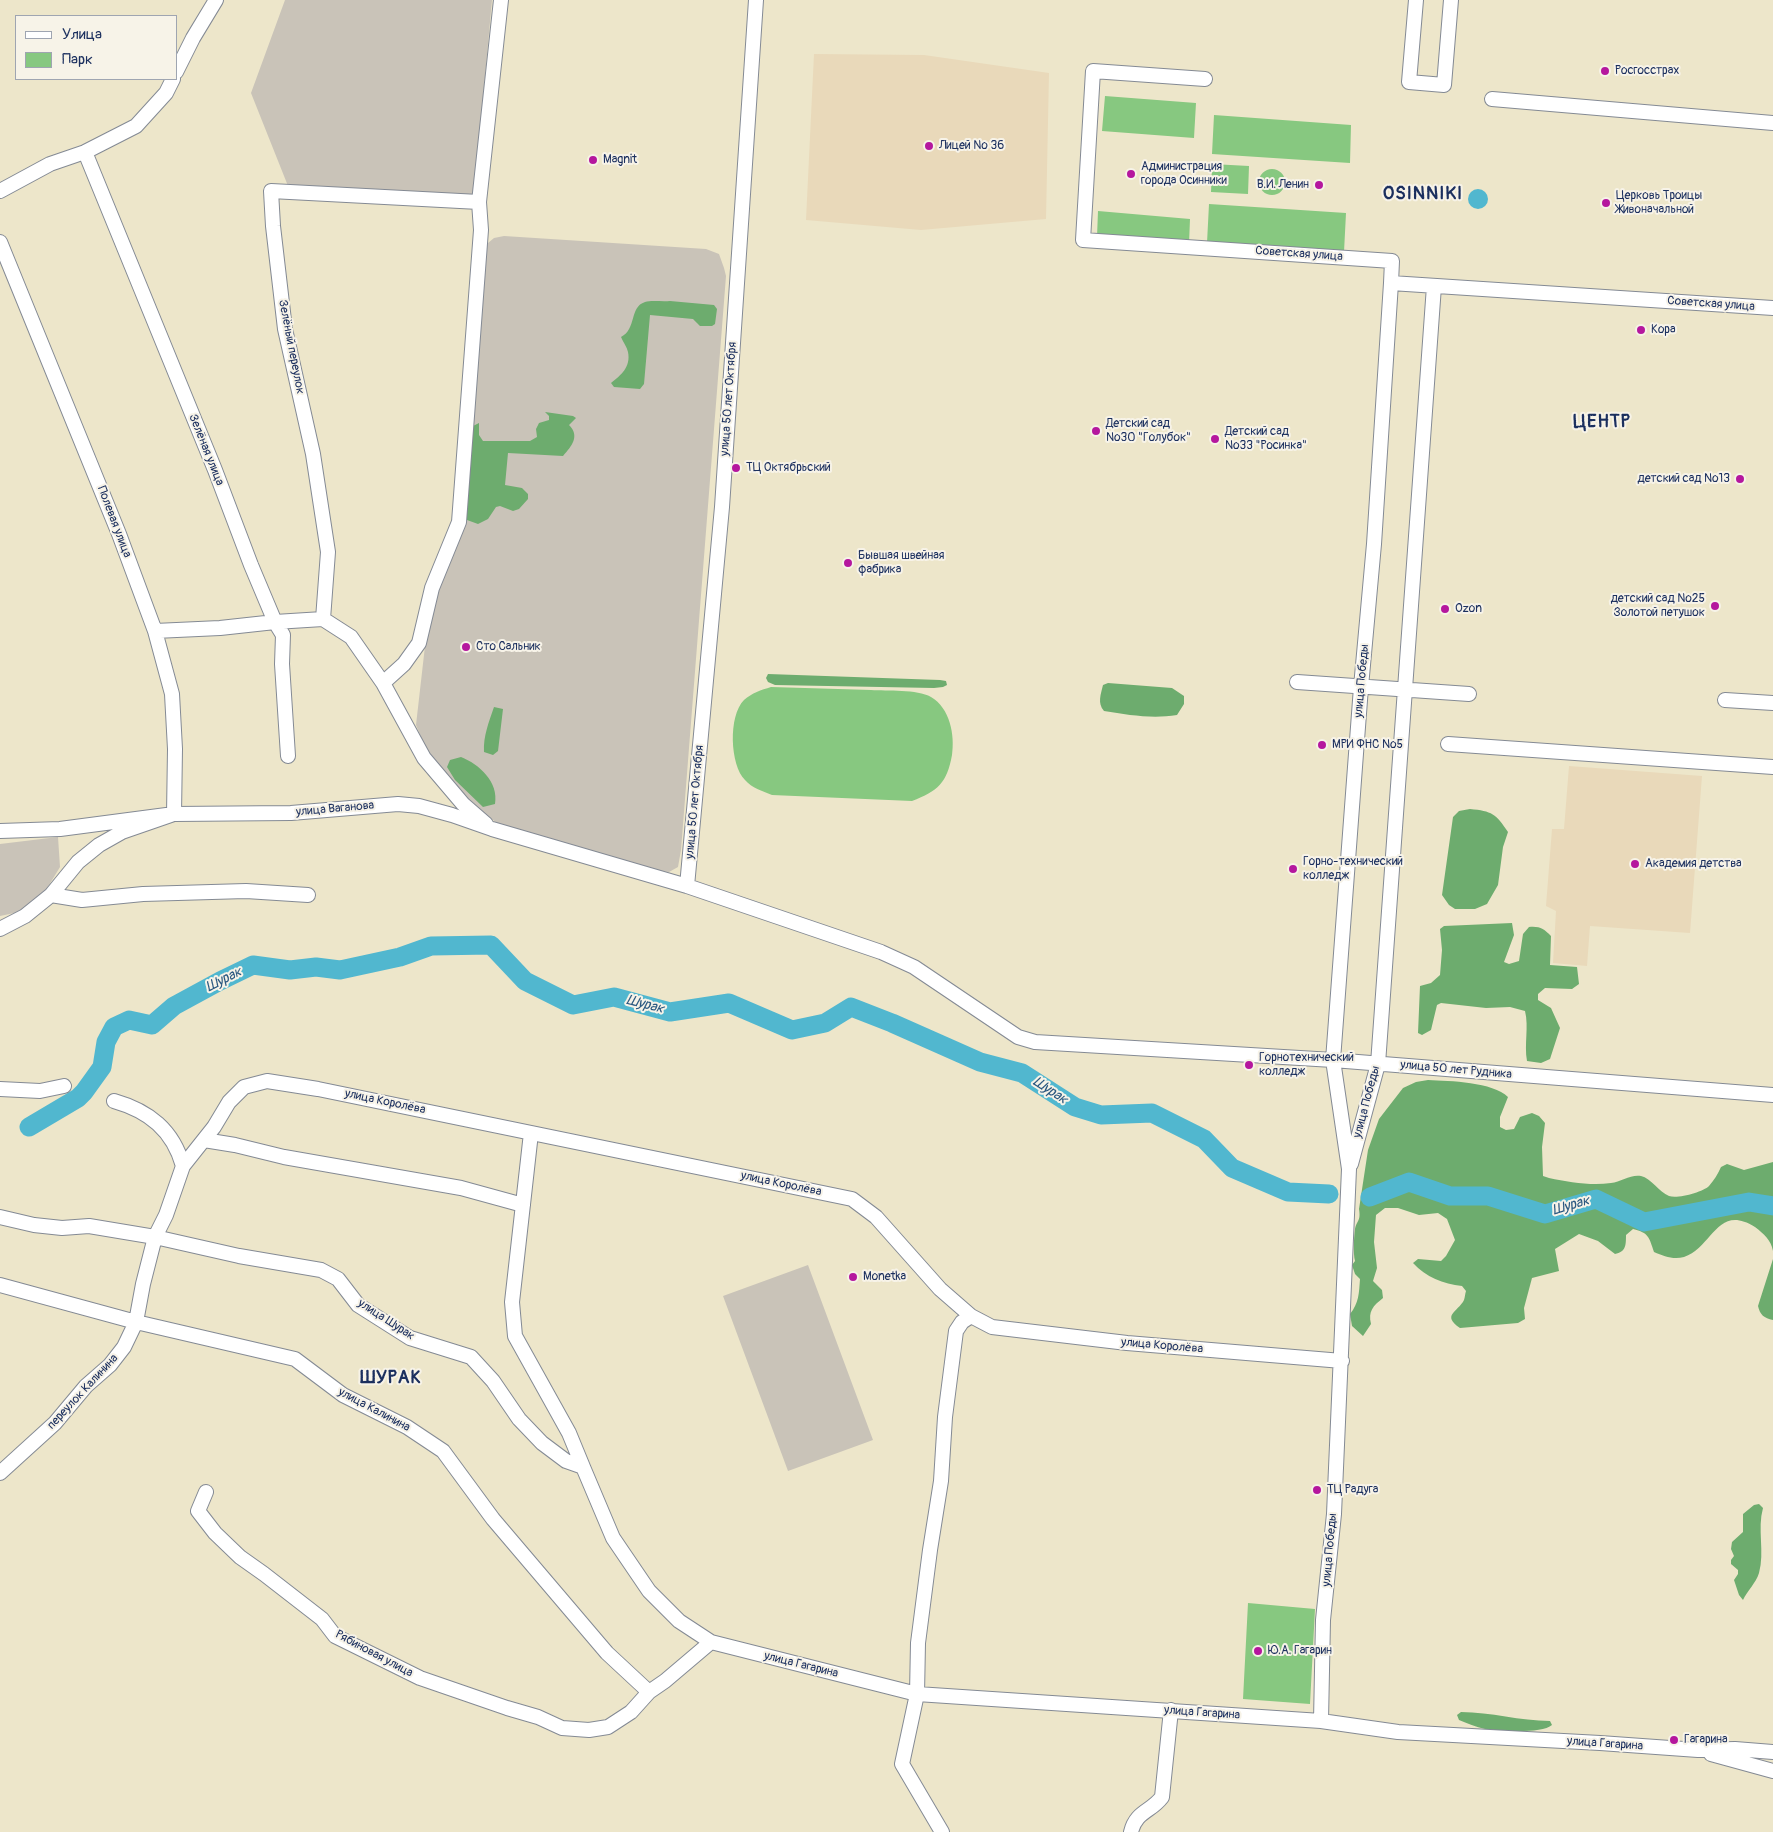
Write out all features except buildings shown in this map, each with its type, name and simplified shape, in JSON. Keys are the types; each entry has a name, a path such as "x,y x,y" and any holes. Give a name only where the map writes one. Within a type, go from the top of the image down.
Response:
{"street":[{"path":"178,68 193,38 216,0"},
{"path":"383,683 404,664 419,643 432,588 459,522 481,230 479,202 501,0"},
{"name":"улица 50 лет Октября","path":"687,886 722,507 756,0"},
{"path":"1416,0 1409,82 1444,85 1451,0"},
{"name":"Советская улица","path":"1205,79 1093,71 1083,240 1392,261 1391,283 1773,308"},
{"path":"0,191 50,164 85,152 136,126 166,94 173,80"},
{"path":"1492,99 1773,123"},
{"name":"Зелёная улица","path":"85,152 275,622 284,635 282,664 288,756"},
{"name":"Зелёный переулок","path":"323,619 328,552 313,454 285,329 273,226 271,191 479,202"},
{"name":"Полевая улица","path":"0,242 119,534 155,631 172,694 176,749 174,814"},
{"name":"улица Победы","path":"1321,1721 1323,1620 1334,1514 1349,1169 1333,1060 1361,687 1374,544 1391,283"},
{"name":"улица Победы","path":"1349,1169 1378,1064 1434,286"},
{"path":"155,631 220,628 323,619 351,637 383,683 424,758 463,804 492,829"},
{"path":"1297,682 1469,694"},
{"path":"1725,700 1773,703"},
{"path":"1448,744 1773,767"},
{"name":"улица Ваганова","path":"0,831 60,829 174,814 291,813 398,804 427,808 687,886"},
{"name":"улица Ваганова","path":"0,929 25,916 51,895 78,862 99,845 122,832 174,814"},
{"name":"улица 50 лет Рудника","path":"687,886 881,952 914,967 1018,1037 1035,1042 1333,1060 1773,1095"},
{"path":"51,895 82,900 143,894 246,891 308,895"},
{"name":"улица Королёва","path":"184,1166 229,1102 244,1087 267,1081 318,1089 852,1200 876,1217 905,1247 928,1277 971,1316 992,1327 1127,1343 1342,1361"},
{"path":"0,1090 40,1091 64,1086"},
{"path":"114,1101 129,1105 156,1120 179,1150 184,1166 166,1215 155,1236"},
{"path":"531,1133 512,1302 516,1336 569,1433 613,1538 649,1591 678,1620 711,1642 666,1681 649,1692"},
{"path":"204,1140 235,1145 284,1157 461,1188 523,1204"},
{"name":"улица Шурак","path":"0,1217 34,1225 62,1228 90,1226 155,1236 239,1256 321,1270 338,1279 358,1305 410,1338 471,1358 493,1381 519,1419 542,1443 566,1461 583,1467"},
{"name":"переулок Калинина","path":"0,1474 55,1422 86,1386 110,1365 124,1347 136,1322 155,1236"},
{"name":"улица Калинина","path":"0,1285 136,1322 295,1359 343,1395 407,1427 443,1451 493,1519 606,1653 649,1692"},
{"path":"942,1832 902,1764 917,1694 918,1643 941,1482 945,1417 956,1331 962,1322 971,1316"},
{"name":"Рябиновая улица","path":"206,1492 198,1511 215,1533 240,1557 322,1620 335,1636 420,1678 538,1717 562,1728 589,1730 608,1727 631,1712 649,1692"},
{"name":"улица Гагарина","path":"711,1642 917,1694 1321,1721 1398,1732 1698,1750 1735,1749 1773,1752"},
{"path":"1131,1832 1138,1816 1157,1804 1162,1797 1171,1710"},
{"name":"улица Гагарина","path":"1698,1750 1773,1771"}],"shaded area":[{"path":"285,0 492,0 474,197 288,186 251,93"},
{"name":"Лицей № 36","path":"814,54 924,55 1049,73 1046,219 921,230 806,220"},
{"path":"504,236 706,249 719,254 724,268 726,276 681,850 678,867 669,872 654,871 497,823 461,792 425,747 416,725 429,611 463,521 485,249 494,238"},
{"path":"1569,766 1702,776 1690,933 1590,926 1587,966 1553,963 1556,911 1546,906 1552,829 1564,829"},
{"path":"58,837 60,867 46,890 24,911 0,916 0,844"},
{"path":"808,1265 873,1440 788,1471 723,1296"}],"green space":[{"path":"1105,96 1196,103 1194,138 1102,131"},
{"path":"1214,115 1351,125 1350,163 1212,154"},
{"path":"1212,164 1249,166 1248,194 1211,192"},
{"path":"1272,169 1281,173 1285,182 1281,191 1272,195 1263,191 1259,182 1263,173"},
{"path":"1209,204 1346,213 1344,252 1207,243"},
{"path":"1098,211 1190,219 1189,244 1097,237"},
{"path":"670,301 714,305 717,309 715,324 712,326 700,326 693,319 650,315 644,384 640,389 614,387 611,383 622,374 627,366 629,357 621,337 629,329 637,308 645,302"},
{"path":"545,412 576,418 569,425 574,433 574,441 569,448 563,456 508,453 505,485 522,488 528,494 528,499 519,509 513,511 500,506 496,507 488,519 478,524 467,520 465,516 473,426 479,423 479,435 483,441 530,441 537,437 536,429 539,423 549,420 549,416"},
{"path":"768,674 940,680 946,681 947,685 934,688 775,685 768,682 766,678"},
{"path":"1108,683 1172,688 1184,696 1184,704 1177,715 1159,717 1104,711 1100,702 1101,695 1103,685"},
{"path":"771,687 902,691 925,694 931,697 943,708 952,731 952,755 944,779 929,794 912,801 772,795 754,787 745,780 736,763 733,728 735,717 744,700 753,694"},
{"path":"494,707 503,709 498,751 493,755 484,752 484,740"},
{"path":"461,757 481,769 491,781 494,788 495,804 483,807 455,780 447,767 450,760"},
{"path":"1470,809 1493,814 1508,832 1503,847 1498,885 1487,904 1475,909 1455,909 1449,905 1442,895 1453,817 1459,811"},
{"path":"1512,923 1514,935 1504,962 1509,964 1519,961 1523,934 1529,927 1536,927 1544,930 1551,936 1550,965 1577,967 1579,984 1572,989 1545,988 1538,994 1538,1000 1551,1008 1560,1028 1550,1059 1541,1063 1527,1061 1527,1023 1525,1011 1510,1007 1486,1008 1441,1003 1437,1005 1431,1030 1422,1035 1418,1033 1420,986 1431,983 1440,975 1442,950 1440,929 1444,926"},
{"path":"1428,1080 1471,1083 1501,1092 1508,1097 1500,1117 1500,1127 1506,1130 1514,1129 1520,1117 1532,1113 1539,1116 1545,1123 1542,1147 1543,1176 1549,1178 1596,1184 1611,1183 1634,1176 1641,1176 1648,1179 1665,1194 1678,1197 1701,1191 1709,1186 1721,1167 1727,1164 1744,1170 1773,1162 1773,1251 1769,1240 1755,1227 1742,1221 1732,1220 1723,1223 1694,1252 1680,1258 1654,1252 1648,1236 1633,1229 1626,1235 1623,1250 1615,1254 1598,1241 1579,1234 1555,1249 1559,1271 1532,1278 1524,1308 1525,1319 1518,1323 1460,1328 1454,1324 1451,1317 1464,1300 1466,1291 1462,1286 1448,1284 1429,1276 1413,1263 1418,1259 1441,1261 1446,1256 1455,1240 1447,1219 1438,1213 1419,1215 1398,1208 1385,1208 1376,1215 1374,1242 1377,1268 1373,1281 1382,1290 1383,1298 1372,1309 1370,1316 1371,1324 1363,1336 1352,1326 1350,1314 1357,1302 1359,1289 1360,1279 1355,1274 1352,1265 1355,1261 1355,1229 1359,1218 1368,1150 1379,1119 1403,1088 1416,1082"},
{"path":"1773,1259 1773,1320 1763,1316 1758,1306"},
{"path":"1759,1504 1763,1508 1761,1516 1761,1565 1758,1577 1743,1600 1739,1595 1734,1580 1738,1570 1731,1564 1734,1556 1731,1549 1732,1542 1743,1532 1743,1514 1754,1505"},
{"path":"1248,1603 1315,1609 1310,1704 1243,1699"},
{"path":"1461,1712 1550,1721 1552,1725 1547,1728 1530,1731 1485,1729 1459,1720 1457,1715"}],"water":[{"path":"1474,189 1482,189 1488,195 1488,203 1482,209 1474,209 1468,203 1468,195"}],"waterway":[{"name":"Шурак","path":"29,1127 78,1098 84,1092 102,1067 106,1042 114,1027 129,1020 152,1025 174,1006 253,965 290,970 316,967 340,970 400,957 431,946 491,945 525,981 573,1005 614,997 670,1012 729,1003 792,1030 825,1023 851,1007 980,1062 1022,1073 1075,1107 1101,1115 1152,1113 1204,1139 1232,1168 1288,1192 1329,1194"},
{"name":"Шурак","path":"1370,1197 1409,1182 1450,1196 1488,1196 1545,1214 1596,1199 1644,1222 1749,1202 1773,1206"}],"place":[{"name":"Росгосстрах","path":"1605,71"},
{"name":"Лицей № 36","path":"929,146"},
{"name":"Magnit","path":"593,160"},
{"name":"Администрация города Осинники","path":"1131,174"},
{"name":"В.И. Ленин","path":"1319,185"},
{"name":"Церковь Троицы Живоначальной","path":"1606,203"},
{"name":"Кора","path":"1641,330"},
{"name":"Детский сад №30 \"Голубок\"","path":"1096,431"},
{"name":"Детский сад №33 \"Росинка\"","path":"1215,439"},
{"name":"ТЦ Октябрьский","path":"736,468"},
{"name":"детский сад №13","path":"1740,479"},
{"name":"Бывшая швейная фабрика","path":"848,563"},
{"name":"детский сад №25 Золотой петушок","path":"1715,606"},
{"name":"Ozon","path":"1445,609"},
{"name":"Сто Сальник","path":"466,647"},
{"name":"МРИ ФНС №5","path":"1322,745"},
{"name":"Академия детства","path":"1635,864"},
{"name":"Горно-технический колледж","path":"1293,869"},
{"name":"Горнотехнический колледж","path":"1249,1065"},
{"name":"Monetka","path":"853,1277"},
{"name":"ТЦ Радуга","path":"1317,1490"},
{"name":"Ю.А. Гагарин","path":"1258,1651"},
{"name":"Гагарина","path":"1674,1740"}],"district":[{"name":"OSINNIKI","path":"1423,194"},
{"name":"ЦЕНТР","path":"1602,422"},
{"name":"ШУРАК","path":"391,1378"}]}
